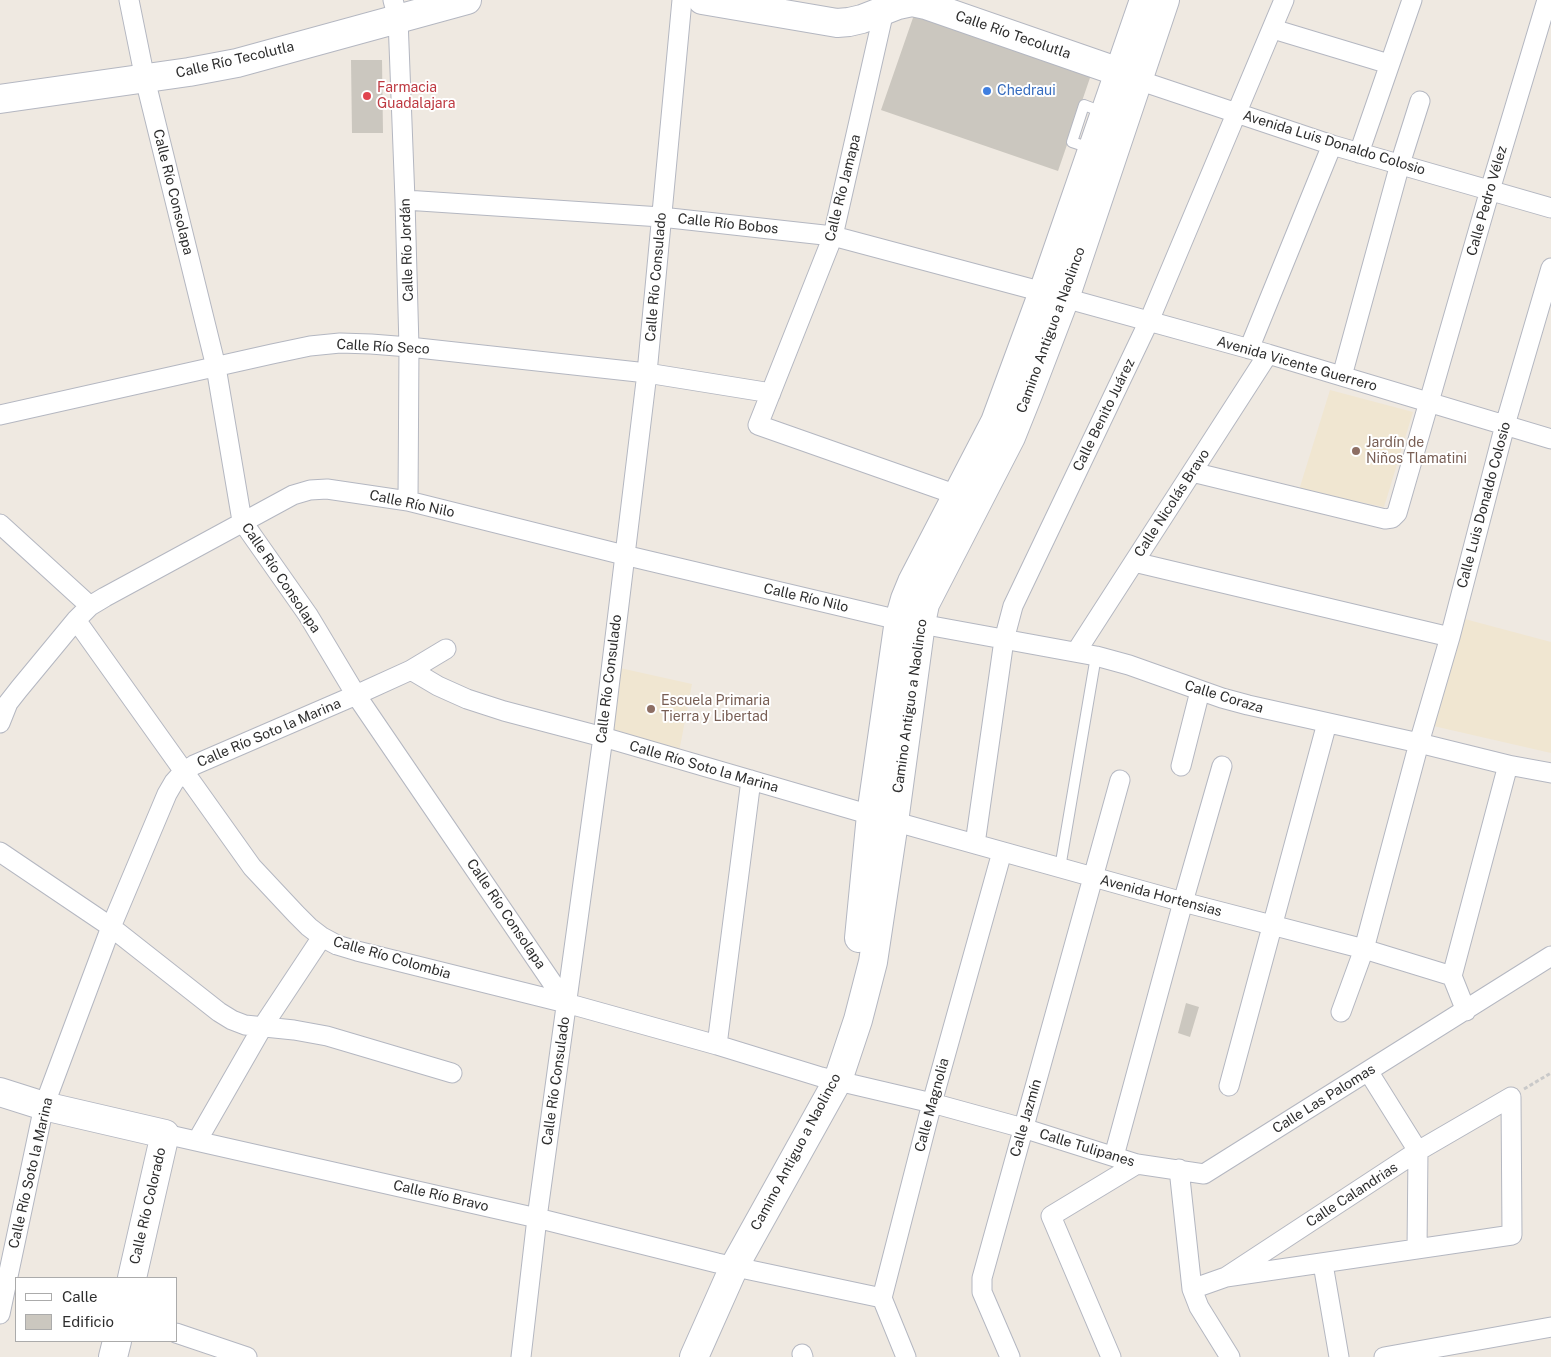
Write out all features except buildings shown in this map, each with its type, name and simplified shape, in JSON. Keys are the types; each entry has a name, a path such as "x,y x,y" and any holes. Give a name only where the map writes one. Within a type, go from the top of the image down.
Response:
{"main road":[{"name":"Calle Río Tecolutla","path":"0,99 145,79 237,63 395,9 466,0"},
{"name":"Calle Río Tecolutla","path":"702,0 744,4 837,23 862,19 885,5 912,2 926,5 1129,76"},
{"name":"Camino Antiguo a Naolinco","path":"1129,76 1144,0"},
{"name":"Camino Antiguo a Naolinco","path":"910,621 925,604 1011,437 1054,295 1129,76 1166,0"},
{"name":"Camino Antiguo a Naolinco","path":"677,1357 725,1265 830,1078 842,1015 856,959 882,818 910,621 912,582 995,422 1054,295"},
{"name":"Calle Río Bravo","path":"0,1092 44,1106 165,1134"},
{"name":"Calle Río Colorado","path":"132,1277 165,1134"},
{"name":"Camino Antiguo a Naolinco","path":"694,1357 725,1265"},
{"path":"113,1357 117,1342"}],"street":[{"name":"Calle Río Consolapa","path":"129,0 145,79 216,367 242,522 308,615 356,695 566,1003"},
{"name":"Calle Río Consulado","path":"521,1357 537,1218 603,737 647,373 682,0"},
{"name":"Calle Benito Juárez","path":"975,844 1004,640 1013,606 1149,321 1284,0"},
{"path":"1359,153 1412,0"},
{"name":"Calle Pedro Vélez","path":"1192,472 1385,519 1392,518 1397,513 1547,0"},
{"name":"Calle Río Jamapa","path":"885,5 833,236 758,425 956,495"},
{"name":"Calle Río Jordán","path":"395,9 405,200 409,347 408,502"},
{"path":"1273,29 1389,64"},
{"name":"Avenida Luis Donaldo Colosio","path":"1129,76 1332,145 1551,208"},
{"path":"1342,376 1400,164 1420,101"},
{"path":"1249,349 1332,145"},
{"name":"Calle Río Bobos","path":"405,200 661,217 833,236 1054,295"},
{"name":"Calle Luis Donaldo Colosio","path":"1341,1012 1364,949 1450,637 1505,426 1551,268"},
{"name":"Avenida Vicente Guerrero","path":"1054,295 1268,354 1551,439"},
{"name":"Calle Río Seco","path":"0,415 310,346 340,343 409,347 647,373 771,393"},
{"name":"Calle Nicolás Bravo","path":"1076,652 1268,354"},
{"name":"Calle Río Nilo","path":"0,723 4,700 19,689 76,620 90,606 293,495 310,490 344,491 408,502 624,556 910,621"},
{"path":"0,524 90,606"},
{"path":"1134,562 1450,637"},
{"name":"Calle Río Colombia","path":"76,620 252,866 296,914 322,937 357,951 566,1003 830,1078"},
{"name":"Calle Coraza","path":"910,621 1096,656 1129,665 1248,705 1420,743 1508,765 1551,773"},
{"path":"411,670 446,649"},
{"name":"Calle Río Soto la Marina","path":"0,1314 44,1106 111,927 167,794 174,782 184,772 208,758 411,670 438,686 467,699 504,711 603,737 882,818"},
{"path":"1182,766 1200,690"},
{"path":"1229,1086 1328,723"},
{"path":"1466,1011 1452,976 1508,765"},
{"path":"1114,1156 1222,766"},
{"path":"717,1045 751,780"},
{"name":"Calle Jazmín","path":"1010,1357 982,1292 982,1278 1120,780"},
{"name":"Avenida Hortensias","path":"882,818 1183,902 1364,949 1452,976"},
{"path":"0,852 111,927 218,1012 232,1020 245,1025 326,1036 452,1073"},
{"name":"Calle Magnolia","path":"882,1298 932,1102 1002,852"},
{"path":"197,1141 263,1026 322,937"},
{"name":"Calle Las Palomas","path":"1179,1169 1204,1174 1551,956"},
{"path":"1368,1071 1418,1151 1417,1249"},
{"name":"Calle Tulipanes","path":"830,1078 932,1102 1137,1164 1179,1169"},
{"path":"1226,1277 1512,1235 1511,1097"},
{"name":"Calle Calandrias","path":"1192,1289 1226,1277 1418,1151 1511,1097"},
{"name":"Calle Río Bravo","path":"165,1134 537,1218 725,1265 882,1298"},
{"path":"1111,1357 1051,1216 1137,1164"},
{"path":"1179,1169 1192,1289 1199,1307 1230,1357"},
{"path":"1324,1264 1339,1357"},
{"path":"882,1298 906,1357"},
{"path":"1384,1357 1551,1327"},
{"path":"178,1335 247,1357"}],"lane":[{"path":"1060,868 1096,656"}],"path":[{"path":"1511,1097 1551,1074"}],"shaded area":[{"name":"Jardín de Niños Tlamatini","path":"1330,390 1413,412 1384,507 1299,490"},
{"path":"1461,618 1551,642 1551,753 1429,725"},
{"name":"Escuela Primaria Tierra y Libertad","path":"620,668 692,684 679,752 610,735"}],"place":[{"name":"Chedraui","path":"987,91"},
{"name":"Farmacia Guadalajara","path":"367,96"},
{"name":"Jardín de Niños Tlamatini","path":"1356,451"},
{"name":"Escuela Primaria Tierra y Libertad","path":"651,709"}]}
